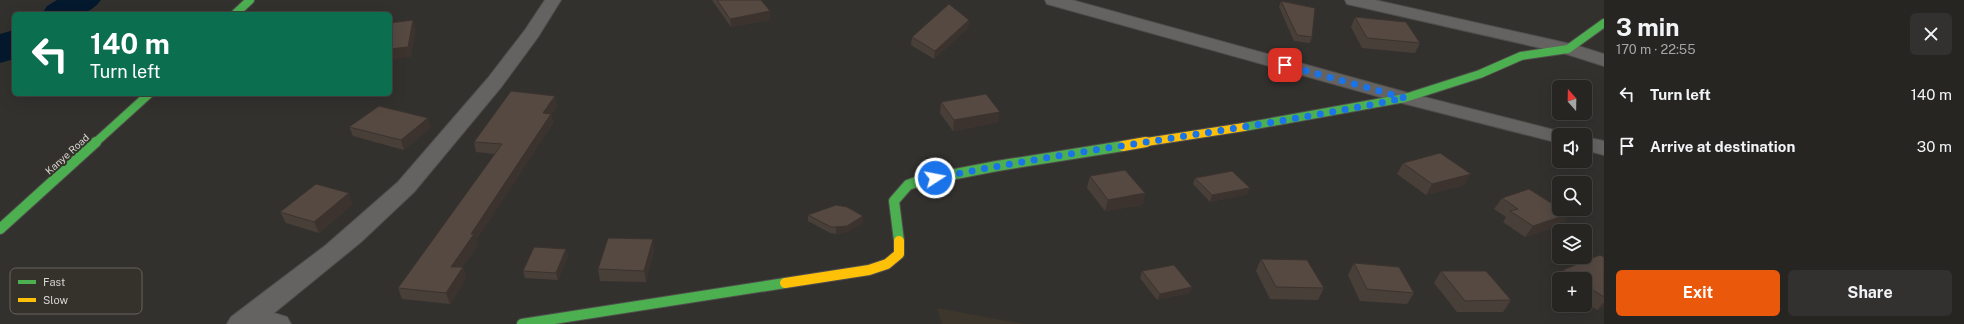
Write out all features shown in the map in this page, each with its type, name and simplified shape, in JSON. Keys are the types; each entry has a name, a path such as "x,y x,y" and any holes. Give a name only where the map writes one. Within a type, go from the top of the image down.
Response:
{"street":[{"path":"237,12 250,0"},
{"path":"245,321 319,265 388,205 426,165 476,105 540,22 553,0"},
{"path":"1054,0 1405,98 1552,135"},
{"path":"1353,0 1568,49 1604,60"},
{"path":"522,324 869,270 887,264 899,254 899,235 894,201 908,185 919,181 1004,165 1324,114 1405,98 1480,74 1521,56 1568,49 1604,23"},
{"name":"Kanye Road","path":"0,230 146,96"},
{"path":"1592,145 1604,148"},
{"path":"245,321 276,324"}],"shaded area":[{"path":"937,308 1024,324 942,324"}],"building":[{"path":"717,0 761,0 770,11 730,19"},
{"path":"1281,1 1315,8 1312,37 1297,35"},
{"path":"949,4 969,20 935,51 912,37"},
{"path":"1355,17 1406,22 1420,43 1367,38"},
{"path":"413,20 408,47 392,49 392,23"},
{"path":"511,91 555,96 543,113 551,114 471,234 474,234 451,267 463,267 446,293 398,288 502,144 474,142"},
{"path":"986,94 1000,112 954,120 941,102"},
{"path":"379,106 428,118 401,140 349,127"},
{"path":"1440,153 1471,174 1432,184 1403,163"},
{"path":"1125,170 1145,193 1108,200 1090,176"},
{"path":"1232,171 1250,188 1212,195 1195,178"},
{"path":"316,184 349,193 314,222 280,212"},
{"path":"1529,189 1552,204 1552,216 1563,216 1533,226 1510,211 1518,209 1502,198"},
{"path":"836,205 847,207 863,216 847,226 831,227 808,215"},
{"path":"608,238 653,239 644,271 598,269"},
{"path":"534,247 566,249 556,273 523,271"},
{"path":"1600,255 1604,257 1604,297 1592,289 1592,272 1566,272 1563,270 1578,264 1592,264 1592,258"},
{"path":"1261,259 1307,260 1324,288 1276,287"},
{"path":"1354,263 1399,267 1414,293 1367,289"},
{"path":"1174,265 1192,287 1160,294 1142,271"},
{"path":"1441,271 1486,271 1511,300 1465,301"}],"waterway":[{"path":"63,12 83,0"},
{"path":"0,51 12,43"}],"traffic: fast":[{"path":"237,12 250,0"},
{"path":"1244,127 1324,114 1405,98 1480,74 1521,56 1568,49 1604,23"},
{"path":"0,229 147,96"},
{"path":"899,241 894,201 908,185 919,181 997,166 1123,146"},
{"path":"522,324 785,283"}],"traffic: slow":[{"path":"1123,146 1244,127"},
{"path":"785,283 869,270 887,264 899,254 899,241"}],"route":[{"path":"935,178 997,166 1324,114 1405,98 1285,65"}]}
